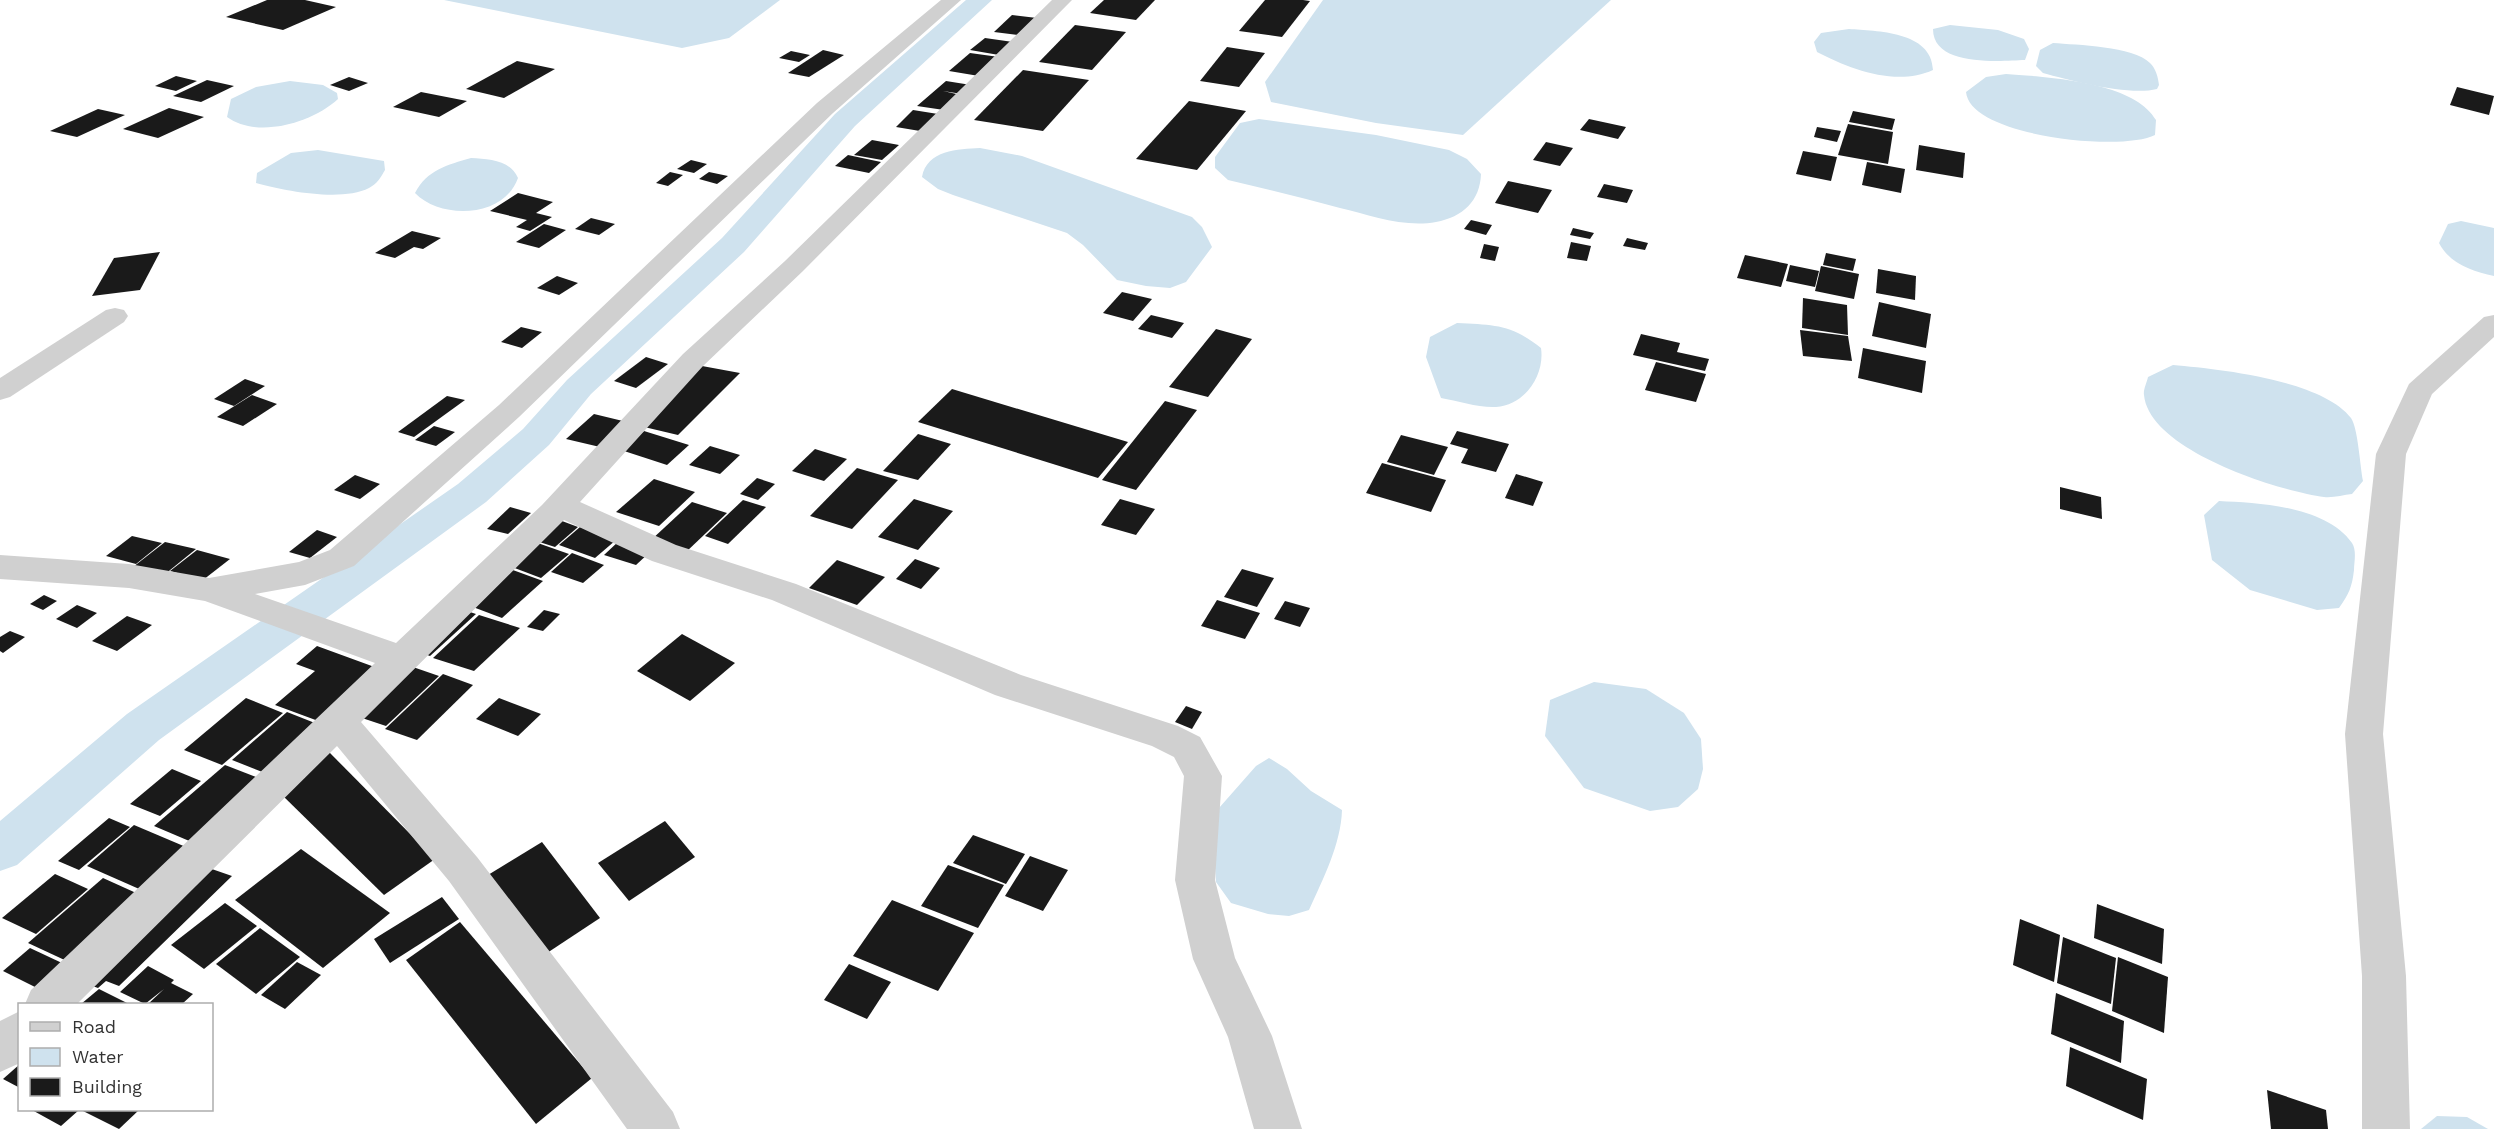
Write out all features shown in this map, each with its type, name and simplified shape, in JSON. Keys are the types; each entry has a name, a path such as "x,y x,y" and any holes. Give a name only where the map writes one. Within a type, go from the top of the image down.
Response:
{"street":[{"path":"209,590 305,573 342,558 469,448 825,108 952,0"},
{"path":"49,1003 560,505 693,360 794,266 1063,0"},
{"path":"0,391 115,316"},
{"path":"2386,1129 2384,976 2364,734 2391,454 2419,390 2494,323"},
{"path":"560,505 664,553 784,592 1008,685 1165,736 1187,747 1203,776 1196,880 1212,948 1250,1036 1278,1129"},
{"path":"0,567 129,576 209,590 402,659"},
{"path":"338,721 455,860 656,1129"},
{"path":"0,1051 18,1034"}],"water":[{"path":"444,0 780,0 729,38 682,48"},
{"path":"1323,0 1611,0 1463,135 1376,123 1271,102 1265,82"},
{"path":"1950,25 1998,30 2024,39 2029,49 2025,60 1984,61 1955,56 1944,50 1936,41 1933,29"},
{"path":"1849,29 1887,33 1913,40 1923,47 1930,57 1933,70 1904,77 1874,74 1858,70 1817,52 1814,42 1821,33"},
{"path":"2053,43 2104,47 2142,57 2152,65 2159,85 2157,89 2131,91 2043,73 2036,66 2040,50"},
{"path":"2006,74 2088,84 2129,97 2145,107 2156,120 2155,135 2138,140 2082,141 2019,130 1993,120 1974,107 1966,92 1986,77"},
{"path":"290,81 323,85 337,93 338,99 314,115 284,125 253,127 239,124 227,117 231,99 256,87"},
{"path":"1259,119 1376,135 1449,150 1467,159 1481,174 1480,184 1473,200 1462,212 1446,220 1412,223 1375,217 1228,180 1215,168 1215,157 1240,123"},
{"path":"980,148 1022,156 1192,217 1202,227 1212,247 1186,282 1170,288 1117,280 1083,245 1067,233 953,195 938,189 922,177 930,161 937,156 953,150"},
{"path":"318,150 384,161 385,170 369,188 344,194 297,192 256,183 257,173 291,153"},
{"path":"471,158 492,160 510,167 514,172 518,178 511,191 500,201 471,211 455,211 426,202 415,193 425,179 432,174 446,166"},
{"path":"2461,221 2494,228 2494,276 2462,266 2449,256 2439,243 2448,224"},
{"path":"1457,323 1502,327 1520,334 1541,348 1540,368 1536,378 1516,401 1507,405 1489,407 1441,398 1426,357 1430,337"},
{"path":"2173,365 2268,379 2317,394 2337,405 2351,418 2353,423 2363,481 2352,494 2324,497 2248,477 2191,450 2168,433 2151,415 2144,395 2148,377"},
{"path":"2219,501 2272,505 2291,509 2326,521 2340,531 2352,543 2355,556 2351,586 2339,608 2317,610 2250,590 2212,560 2204,515"},
{"path":"1594,682 1646,689 1684,713 1701,739 1703,769 1698,789 1678,807 1650,811 1584,788 1545,736 1550,700"},
{"path":"1269,758 1287,769 1311,791 1342,810 1335,848 1309,910 1289,916 1268,914 1231,903 1216,882 1214,852 1219,808 1256,766"},
{"path":"2437,1116 2467,1117 2488,1129 2421,1129"}],"building":[{"path":"267,0 305,0 336,7 283,30 226,17"},
{"path":"1104,0 1155,0 1136,20 1090,13"},
{"path":"1265,0 1310,1 1282,37 1239,31"},
{"path":"1012,15 1037,18 1019,35 994,32"},
{"path":"1075,25 1126,32 1092,70 1039,62"},
{"path":"985,38 1013,42 999,55 970,50"},
{"path":"1227,47 1265,53 1239,87 1200,81"},
{"path":"823,50 844,55 809,77 788,73"},
{"path":"791,51 810,55 799,62 779,58"},
{"path":"970,53 999,57 979,76 949,71"},
{"path":"517,61 555,69 504,98 466,89"},
{"path":"1023,70 1089,80 1043,131 974,120"},
{"path":"176,76 197,81 176,91 155,86"},
{"path":"349,77 368,83 349,91 330,85"},
{"path":"207,80 234,86 201,102 173,96"},
{"path":"946,81 971,85 962,94 943,91 961,95 944,110 917,106"},
{"path":"2457,87 2494,96 2489,115 2450,105"},
{"path":"421,92 467,101 439,117 393,107"},
{"path":"1189,101 1246,111 1197,170 1136,159"},
{"path":"169,108 204,117 158,138 123,129"},
{"path":"98,109 125,115 77,137 50,131"},
{"path":"913,110 938,114 920,131 896,127"},
{"path":"1853,111 1895,119 1892,130 1849,122"},
{"path":"1589,119 1626,127 1618,139 1580,130"},
{"path":"1848,124 1893,132 1888,164 1838,155"},
{"path":"1817,127 1841,131 1837,142 1814,137"},
{"path":"872,140 899,145 882,160 854,155"},
{"path":"1546,142 1573,148 1560,166 1533,160"},
{"path":"1919,145 1965,153 1963,178 1916,170"},
{"path":"1803,151 1837,157 1831,181 1796,174"},
{"path":"848,155 881,162 869,173 835,166"},
{"path":"691,160 707,164 694,173 677,169"},
{"path":"1867,162 1905,169 1901,193 1862,185"},
{"path":"670,172 683,175 668,186 656,183"},
{"path":"709,172 728,176 717,184 699,179"},
{"path":"1508,181 1552,190 1538,213 1495,203"},
{"path":"1604,184 1633,190 1627,203 1597,197"},
{"path":"518,193 553,202 536,213 552,217 530,231 516,227 527,220 490,211"},
{"path":"591,218 615,224 599,235 575,229"},
{"path":"1471,220 1492,225 1486,235 1464,229"},
{"path":"544,224 566,230 539,248 516,242"},
{"path":"1573,228 1594,233 1590,239 1570,235"},
{"path":"412,231 441,238 423,249 414,247 395,258 375,253"},
{"path":"1627,238 1648,243 1645,250 1623,246"},
{"path":"1571,242 1591,246 1587,261 1567,258"},
{"path":"1484,244 1499,247 1495,261 1480,258"},
{"path":"160,252 140,290 92,296 114,258"},
{"path":"1826,253 1856,259 1853,271 1823,265"},
{"path":"1745,255 1788,264 1781,287 1737,278"},
{"path":"1790,265 1819,271 1815,287 1786,281"},
{"path":"1821,266 1859,274 1854,299 1815,291"},
{"path":"1878,269 1916,276 1915,300 1876,293"},
{"path":"557,276 578,283 559,295 537,288"},
{"path":"1122,292 1152,299 1133,321 1103,313"},
{"path":"1803,298 1847,305 1848,335 1802,328"},
{"path":"1879,302 1931,314 1926,348 1872,336"},
{"path":"1151,315 1184,323 1172,338 1138,329"},
{"path":"521,327 542,332 522,348 501,342"},
{"path":"1216,329 1252,339 1208,397 1169,387"},
{"path":"1800,330 1848,336 1852,361 1803,356"},
{"path":"1641,334 1680,343 1677,352 1709,359 1705,371 1633,355"},
{"path":"1863,348 1926,361 1922,393 1858,378"},
{"path":"646,357 668,364 636,388 614,381"},
{"path":"1656,362 1706,374 1696,402 1645,390"},
{"path":"702,366 740,373 678,435 640,426"},
{"path":"245,379 265,386 234,406 214,399"},
{"path":"952,389 1128,442 1098,478 918,422"},
{"path":"252,395 277,404 243,426 217,417"},
{"path":"447,396 465,400 414,437 398,432"},
{"path":"1165,401 1197,410 1136,490 1102,480"},
{"path":"594,414 627,422 600,447 566,439"},
{"path":"434,426 455,432 436,446 415,440"},
{"path":"644,431 689,445 667,465 621,450"},
{"path":"1457,431 1509,444 1496,472 1461,463 1468,449 1450,444"},
{"path":"918,434 951,444 918,480 883,471"},
{"path":"1401,435 1448,447 1434,475 1387,462"},
{"path":"710,446 740,455 720,474 689,465"},
{"path":"815,449 847,459 824,481 792,471"},
{"path":"1382,463 1446,480 1431,512 1366,493"},
{"path":"857,468 898,480 852,529 810,516"},
{"path":"1516,474 1543,482 1533,506 1505,498"},
{"path":"355,475 380,484 360,499 334,490"},
{"path":"757,478 775,484 758,500 740,494"},
{"path":"654,479 695,492 659,526 616,512"},
{"path":"2060,487 2101,497 2102,519 2060,509"},
{"path":"914,499 953,511 918,550 878,537"},
{"path":"1120,499 1155,509 1136,535 1101,525"},
{"path":"743,500 766,507 728,544 705,536"},
{"path":"692,502 727,513 685,553 650,541"},
{"path":"510,507 531,513 508,534 487,529"},
{"path":"554,518 578,527 555,547 530,539"},
{"path":"580,527 616,540 595,558 559,545"},
{"path":"317,530 337,537 310,558 289,552"},
{"path":"132,536 162,543 136,564 106,556"},
{"path":"532,541 569,554 541,578 504,564"},
{"path":"619,541 650,552 636,565 604,555"},
{"path":"165,542 196,549 164,575 133,567"},
{"path":"197,550 230,559 203,580 170,571"},
{"path":"572,553 604,565 583,583 551,572"},
{"path":"915,559 940,568 921,589 896,579"},
{"path":"837,560 885,577 857,605 809,588"},
{"path":"507,568 543,581 502,618 465,604"},
{"path":"1242,569 1274,578 1257,607 1224,597"},
{"path":"44,595 57,601 43,610 30,604"},
{"path":"1217,600 1260,613 1245,639 1201,626"},
{"path":"1285,601 1310,608 1300,627 1274,619"},
{"path":"77,605 97,613 77,628 56,619"},
{"path":"461,609 476,614 430,656 416,651"},
{"path":"544,610 560,614 543,631 527,627"},
{"path":"479,615 520,628 474,671 433,658"},
{"path":"127,616 152,625 117,651 92,641"},
{"path":"10,631 25,637 3,653 0,651 0,637"},
{"path":"682,634 735,663 690,701 637,671"},
{"path":"317,646 380,669 321,722 275,705 315,671 296,664"},
{"path":"410,666 439,676 386,726 356,716"},
{"path":"443,674 473,685 417,740 385,729"},
{"path":"246,698 283,713 222,765 184,750"},
{"path":"499,698 541,714 518,736 476,719"},
{"path":"1186,706 1202,712 1192,729 1175,722"},
{"path":"287,712 325,727 270,775 232,760"},
{"path":"329,752 435,859 384,895 281,794"},
{"path":"225,765 264,780 194,843 154,826"},
{"path":"172,769 201,781 160,816 130,804"},
{"path":"109,818 130,827 79,870 58,861"},
{"path":"665,821 695,857 629,901 598,863"},
{"path":"134,825 193,850 146,892 87,866"},
{"path":"973,835 1025,854 1006,884 953,863"},
{"path":"542,842 600,918 544,955 488,875"},
{"path":"301,849 390,913 323,968 235,900"},
{"path":"1030,856 1068,870 1043,911 1005,896"},
{"path":"948,865 1004,885 978,928 921,906"},
{"path":"206,867 232,876 119,986 106,981 98,988 84,983"},
{"path":"55,874 88,889 36,934 2,918"},
{"path":"103,878 145,897 71,963 28,943"},
{"path":"442,897 459,919 390,963 374,939"},
{"path":"892,900 974,933 938,991 853,956"},
{"path":"225,903 257,926 204,969 171,945"},
{"path":"2097,904 2164,929 2162,964 2094,938"},
{"path":"2020,919 2060,935 2054,982 2013,965"},
{"path":"460,922 592,1078 536,1124 406,960"},
{"path":"260,928 300,957 256,994 216,964"},
{"path":"2063,937 2116,958 2111,1004 2057,983"},
{"path":"30,948 62,963 35,987 3,971"},
{"path":"2118,957 2168,977 2164,1033 2112,1011"},
{"path":"297,962 321,975 285,1009 261,995"},
{"path":"849,964 891,982 867,1019 824,1000"},
{"path":"148,966 174,980 171,983 193,994 183,1003 149,1003 164,989 146,1003 143,1003 120,992"},
{"path":"99,989 127,1003 82,1003"},
{"path":"2056,993 2124,1021 2121,1063 2051,1034"},
{"path":"2070,1047 2147,1079 2143,1120 2066,1086"},
{"path":"18,1066 18,1087 3,1079"},
{"path":"2267,1090 2326,1110 2328,1129 2271,1129"},
{"path":"34,1111 78,1111 61,1126"},
{"path":"83,1111 138,1111 119,1129"}],"waterway":[{"path":"0,850 143,727 472,493 536,437 579,387 733,245 845,120 980,0"}]}
